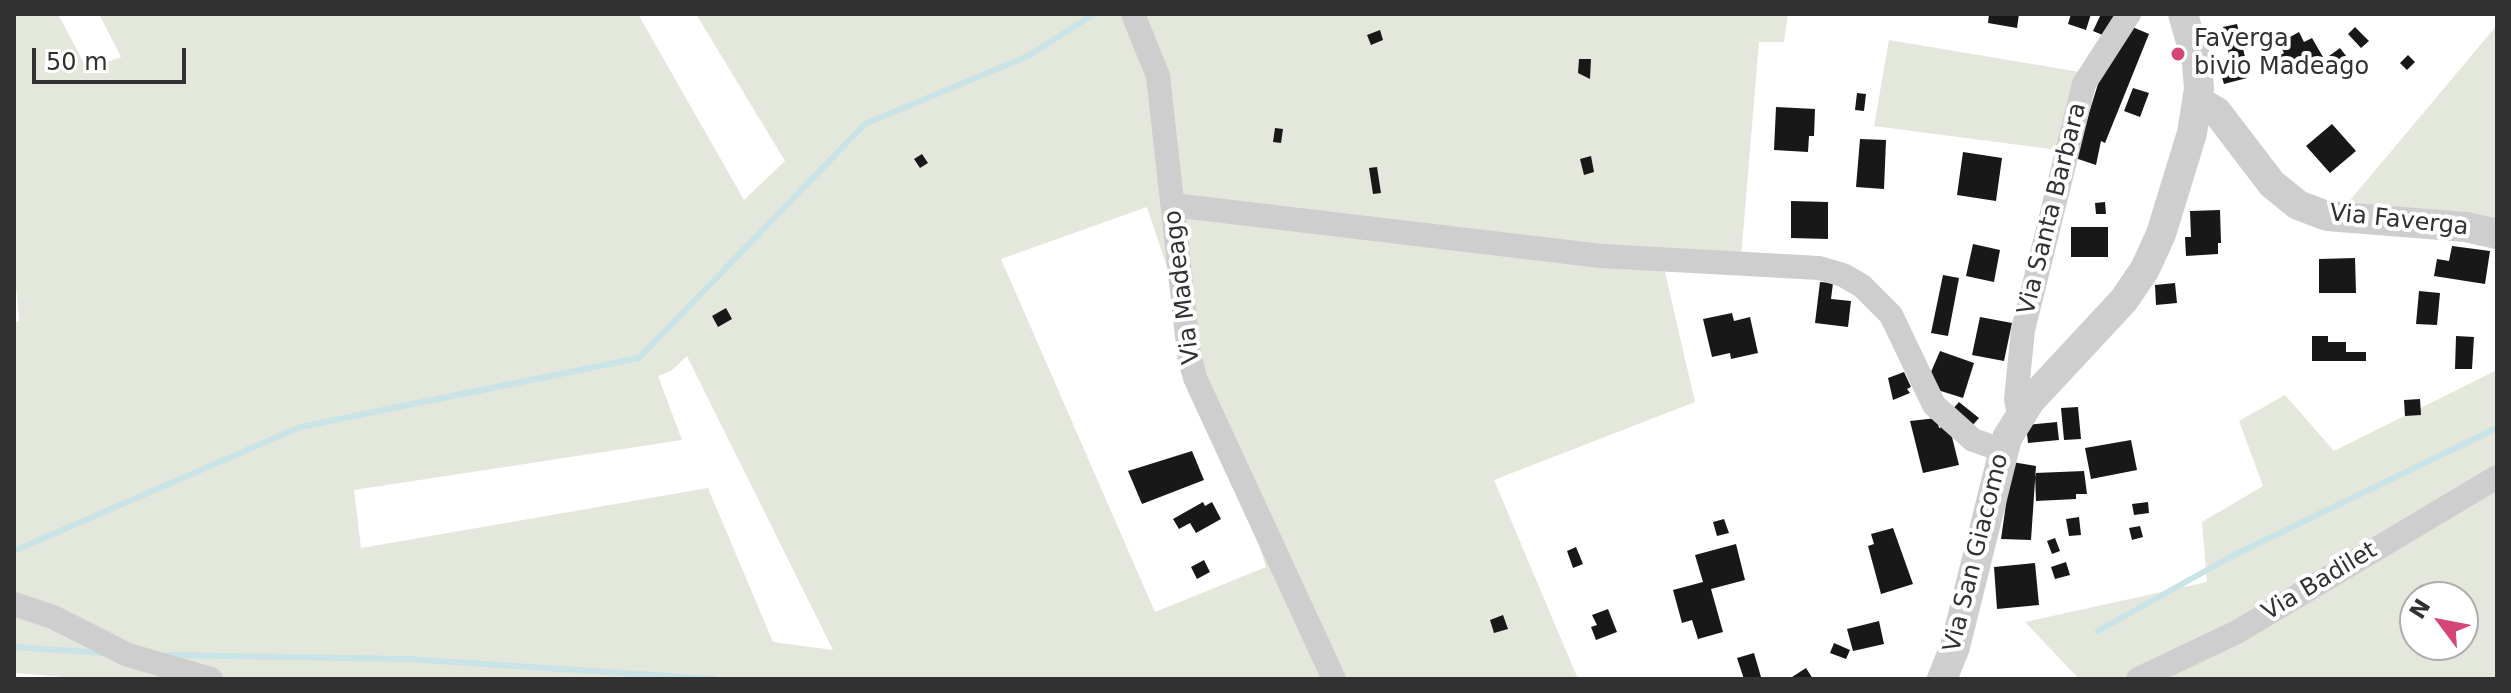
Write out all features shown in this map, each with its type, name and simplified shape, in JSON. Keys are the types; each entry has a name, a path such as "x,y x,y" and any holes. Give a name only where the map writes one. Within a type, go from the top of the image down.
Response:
{"street":[{"name":"Via Madeago","path":"1133,14 1158,76 1189,354 1195,378 1334,679"},
{"name":"Via Santa Barbara","path":"2019,416 2016,399 2023,330 2084,84 2129,14"},
{"path":"2183,14 2197,63 2198,101"},
{"name":"Via San Giacomo","path":"1942,679 1955,647 2002,450 2019,416 2124,300 2145,269 2161,234 2192,133 2198,101"},
{"name":"Via Faverga","path":"2198,101 2217,112 2272,184 2298,205 2315,213 2337,218 2466,227 2497,234"},
{"path":"1173,205 1601,256 1819,268 1843,275 1862,286 1891,315 1934,405 1973,440 2002,450"},
{"name":"Via Badilet","path":"2138,679 2237,632 2497,477"},
{"path":"14,604 53,617 128,655 211,679"}],"shaded area":[{"path":"14,14 58,14 87,69 121,57 99,14 638,14 744,200 785,161 696,14 1788,14 1784,42 1759,42 1741,258 1661,255 1695,402 1494,480 1578,679 89,679 14,673 14,322 19,321 14,262","holes":["1147,207 1266,567 1155,612 1001,259","687,356 833,650 773,642 708,488 361,548 354,490 682,440 658,376 671,371"]},
{"path":"2497,25 2497,240 2331,223"},
{"path":"1889,40 2086,73 2073,152 1874,126"},
{"path":"2497,370 2497,679 2079,679 2025,622 2207,582 2202,522 2263,486 2239,421 2285,395 2334,451"}],"building":[{"path":"1989,14 2019,14 2017,28 1988,23"},
{"path":"2071,14 2091,14 2086,30 2068,24"},
{"path":"2101,14 2123,14 2110,38 2093,31"},
{"path":"2123,23 2149,34 2105,143 2101,141 2096,165 2075,158 2103,68"},
{"path":"2237,24 2246,61 2231,64 2223,27"},
{"path":"2355,27 2369,41 2361,48 2348,34"},
{"path":"1380,30 1383,40 1371,45 1367,35"},
{"path":"2299,32 2304,42 2312,38 2323,57 2288,76 2277,57 2284,53 2279,43"},
{"path":"2340,48 2350,61 2339,70 2329,56"},
{"path":"2408,55 2415,62 2407,70 2400,63"},
{"path":"1579,59 1591,59 1590,79 1578,73"},
{"path":"2245,68 2247,78 2224,84 2221,74"},
{"path":"2133,88 2149,93 2140,117 2124,111"},
{"path":"1857,93 1866,94 1864,111 1855,110"},
{"path":"1776,107 1815,109 1814,136 1809,136 1808,152 1774,150"},
{"path":"2332,124 2356,151 2330,173 2306,146"},
{"path":"1275,128 1283,129 1281,143 1273,142"},
{"path":"1860,139 1886,140 1884,189 1856,187"},
{"path":"1963,152 2002,158 1996,201 1957,195"},
{"path":"922,154 928,163 920,168 914,159"},
{"path":"1591,156 1594,172 1584,175 1580,159"},
{"path":"1377,167 1381,193 1373,194 1369,168"},
{"path":"1791,201 1828,202 1828,239 1791,238"},
{"path":"2105,202 2106,214 2096,214 2095,203"},
{"path":"2220,210 2221,243 2218,243 2218,254 2186,256 2185,237 2191,237 2190,211"},
{"path":"2071,227 2108,227 2108,257 2071,257"},
{"path":"1973,244 2000,250 1994,282 1966,276"},
{"path":"2452,246 2490,251 2485,284 2434,276 2437,259 2449,261"},
{"path":"2355,258 2356,293 2319,293 2319,259"},
{"path":"1943,275 1959,278 1948,336 1931,333"},
{"path":"1820,282 1833,283 1831,299 1851,301 1848,327 1815,323"},
{"path":"2175,283 2177,303 2156,305 2155,285"},
{"path":"2419,291 2440,293 2437,325 2416,324"},
{"path":"726,308 732,319 718,327 712,316"},
{"path":"1732,313 1734,321 1750,317 1758,353 1731,359 1730,353 1712,357 1703,319"},
{"path":"1980,317 2012,323 2004,361 1972,355"},
{"path":"2312,336 2328,336 2328,342 2346,342 2346,352 2366,352 2366,361 2312,361"},
{"path":"2456,336 2474,337 2472,369 2455,369"},
{"path":"1940,351 1974,363 1963,398 1925,386"},
{"path":"1904,372 1911,387 1907,389 1910,393 1893,400 1888,378"},
{"path":"2420,399 2421,415 2405,416 2404,400"},
{"path":"1959,402 1979,418 1971,427 1951,411"},
{"path":"2078,407 2081,439 2064,440 2061,408"},
{"path":"1937,418 1939,428 1949,425 1959,465 1923,473 1910,421"},
{"path":"2057,422 2059,440 2028,443 2026,425"},
{"path":"2131,440 2137,470 2091,479 2085,448"},
{"path":"1192,451 1204,480 1142,504 1128,471"},
{"path":"2012,462 2036,466 2031,540 2001,539"},
{"path":"2084,471 2087,494 2076,494 2076,499 2036,501 2035,473"},
{"path":"1203,502 1205,506 1212,502 1221,519 1196,533 1190,523 1179,529 1173,519"},
{"path":"2148,502 2149,513 2134,515 2132,504"},
{"path":"2079,517 2081,535 2069,536 2066,519"},
{"path":"1724,519 1729,533 1717,536 1713,522"},
{"path":"2140,526 2143,537 2132,540 2129,528"},
{"path":"1893,528 1913,584 1881,594 1868,546 1874,544 1871,534"},
{"path":"2055,538 2060,551 2052,554 2047,541"},
{"path":"1736,544 1745,580 1711,589 1723,632 1698,639 1692,620 1682,623 1673,590 1703,582 1695,555"},
{"path":"1576,547 1583,564 1573,568 1567,551"},
{"path":"1204,560 1210,572 1197,579 1191,567"},
{"path":"2066,562 2070,575 2055,579 2051,567"},
{"path":"2035,563 2039,605 1997,609 1994,567"},
{"path":"1608,609 1617,632 1596,640 1591,627 1597,625 1592,615"},
{"path":"1503,615 1508,629 1494,633 1490,620"},
{"path":"1879,621 1884,644 1853,651 1847,629"},
{"path":"1834,643 1850,650 1846,659 1830,653"},
{"path":"1754,653 1761,677 1744,679 1737,658"},
{"path":"1806,668 1813,679 1789,679"}],"waterway":[{"path":"14,551 300,427 639,358 865,124 1028,56 1094,14"},
{"path":"2098,631 2232,556 2497,428"},
{"path":"14,647 104,653"},
{"path":"167,655 407,659 715,679"}],"place":[{"name":"Faverga bivio Madeago","path":"2178,54"}]}
